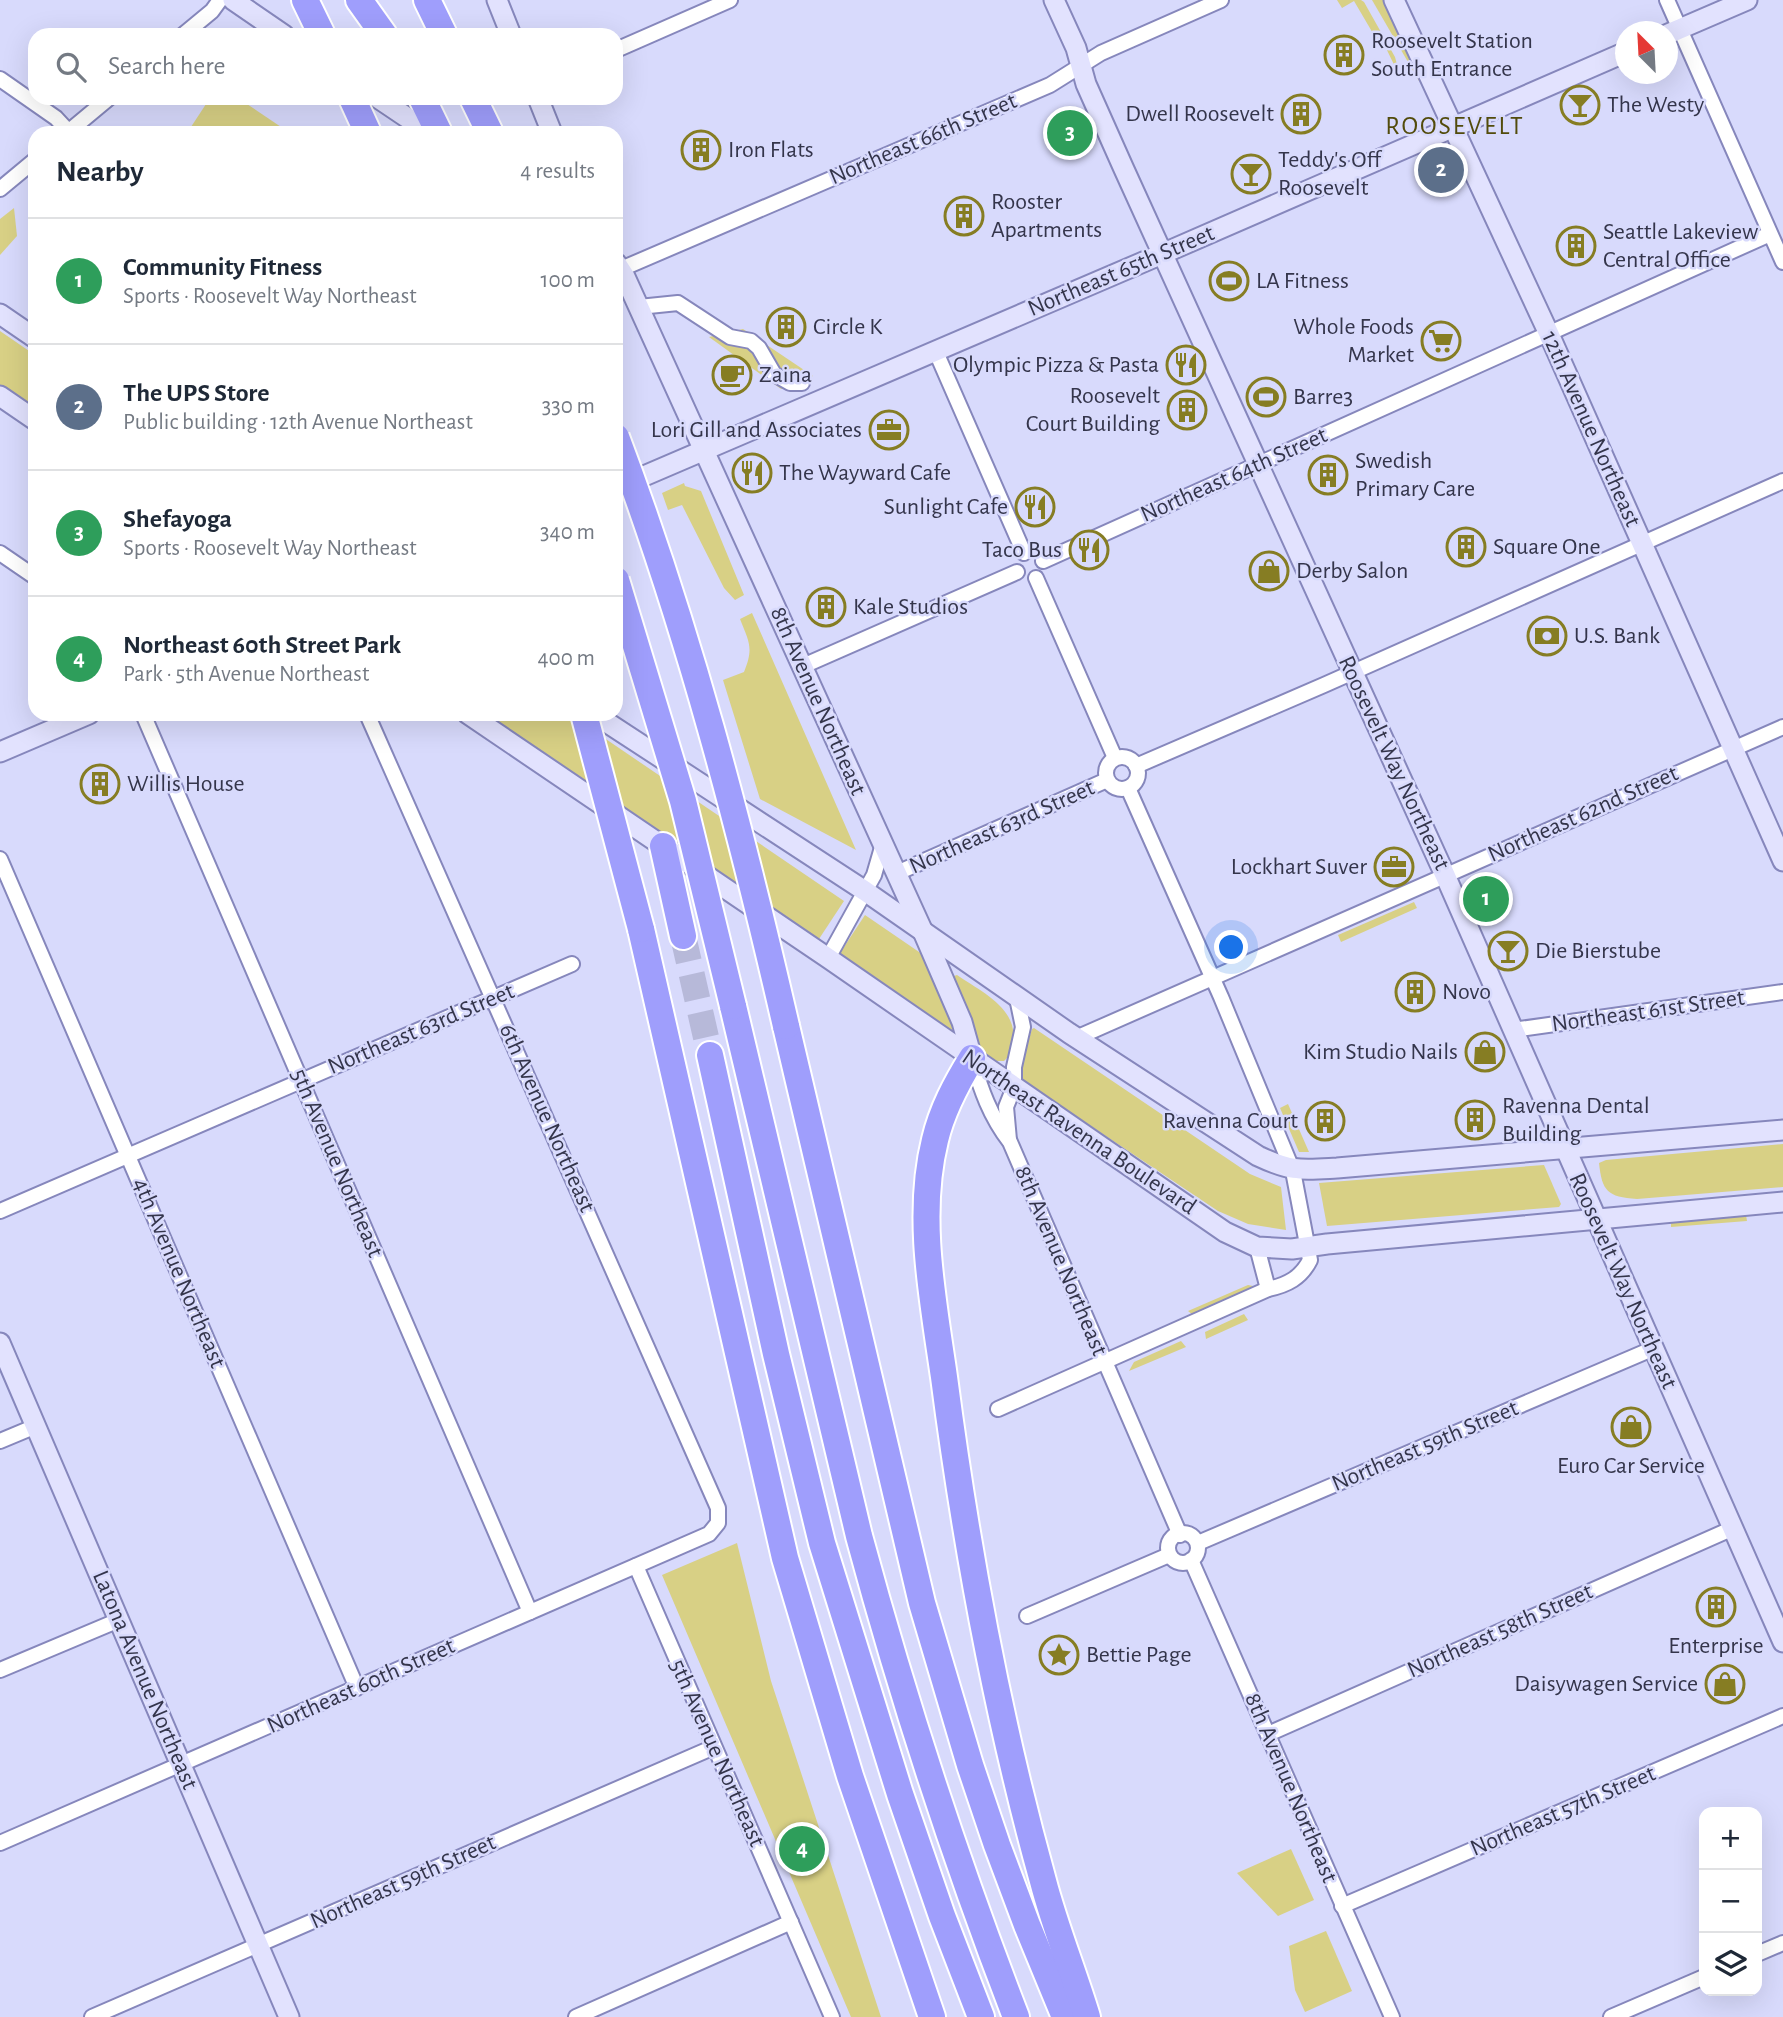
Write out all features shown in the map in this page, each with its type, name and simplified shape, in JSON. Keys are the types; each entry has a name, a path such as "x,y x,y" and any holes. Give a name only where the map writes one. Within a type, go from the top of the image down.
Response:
{"highway":[{"path":"305,0 319,28"},
{"path":"427,0 440,28"},
{"path":"445,0 458,28"},
{"path":"355,105 365,126"},
{"path":"425,105 436,126"},
{"path":"477,105 487,126"},
{"path":"492,105 502,126"},
{"path":"623,457 658,555 741,834 901,1521 932,1638 997,1845 1065,2017"},
{"path":"623,603 680,789 879,1610 921,1752 1016,2017"},
{"path":"586,721 641,929 785,1558 850,1776 932,2017"},
{"path":"663,846 683,936"},
{"path":"710,1055 776,1354 822,1543 904,1807 981,2017"},
{"path":"972,1058 951,1092 935,1140 930,1167 928,1226 936,1320 956,1473 1007,1740 1043,1883 1087,2017"}],"main road":[{"path":"233,0 274,28"},
{"path":"497,0 508,28"},
{"name":"Roosevelt Way Northeast","path":"1054,0 1076,48 1086,84 1445,875 1783,1642"},
{"name":"12th Avenue Northeast","path":"1394,0 1549,334 1783,861"},
{"path":"1678,29 1747,0"},
{"name":"Northeast 65th Street","path":"623,485 1615,57"},
{"path":"388,105 420,126"},
{"path":"541,105 549,126"},
{"name":"8th Avenue Northeast","path":"623,276 925,934 962,1022 972,1058"},
{"path":"0,314 28,333"},
{"path":"0,396 28,415"},
{"path":"0,752 73,721"},
{"name":"Northeast Ravenna Boulevard","path":"478,721 1225,1232 1257,1247 1292,1249 1783,1202"},
{"path":"605,721 865,891 1076,1038 1258,1156 1293,1171 1783,1130"},
{"name":"Latona Avenue Northeast","path":"0,1343 289,2017"}],"street":[{"path":"191,28 212,11 220,0"},
{"path":"623,47 730,0"},
{"name":"Northeast 66th Street","path":"623,264 1050,85 1101,53 1220,0"},
{"path":"1667,0 1672,21"},
{"path":"1678,39 1783,262"},
{"path":"0,79 28,98"},
{"path":"37,105 62,126"},
{"path":"76,126 101,105"},
{"path":"0,189 28,166"},
{"name":"Northeast 64th Street","path":"1043,561 1770,234"},
{"path":"639,307 678,303 730,337 745,338 756,344 772,372 790,383 802,383"},
{"path":"936,352 1024,553"},
{"path":"1136,766 1353,673 1783,481"},
{"path":"0,553 28,572"},
{"path":"1024,553 1035,553 1043,561 1043,572 1036,579 1026,580 1017,572 1016,560 1024,553"},
{"path":"803,666 1017,572"},
{"path":"1036,579 1115,758"},
{"name":"5th Avenue Northeast","path":"146,721 530,1612"},
{"name":"6th Avenue Northeast","path":"370,721 718,1508 718,1523"},
{"name":"Northeast 62nd Street","path":"1076,1038 1783,727"},
{"path":"1115,758 1129,759 1136,766 1136,781 1128,788 1117,788 1107,780 1107,766 1115,758"},
{"name":"Northeast 63rd Street","path":"897,873 1107,780"},
{"path":"998,1409 1268,1289 1281,1286 1304,1271 1310,1260 1293,1171 1213,978 1128,788"},
{"name":"Northeast 63rd Street","path":"828,958 874,875 883,844"},
{"name":"4th Avenue Northeast","path":"0,859 357,1688"},
{"name":"Northeast 63rd Street","path":"0,1211 572,964"},
{"name":"Northeast 61st Street","path":"1513,1030 1783,992"},
{"name":"8th Avenue Northeast","path":"1010,1142 1006,1107 1014,1087 1014,1067 1023,1027 1017,998"},
{"name":"8th Avenue Northeast","path":"972,1058 983,1097 996,1124 1010,1142 1180,1535"},
{"path":"1257,1247 1268,1289"},
{"name":"Northeast 59th Street","path":"1198,1543 1652,1349"},
{"path":"0,1441 36,1426"},
{"name":"Northeast 60th Street","path":"0,1843 709,1534 718,1523"},
{"name":"Northeast 58th Street","path":"1268,1734 1731,1529"},
{"path":"1180,1535 1191,1535 1198,1543 1198,1551 1191,1560 1177,1561 1169,1555 1170,1541 1180,1535"},
{"path":"1027,1616 1169,1555"},
{"name":"8th Avenue Northeast","path":"1191,1560 1392,2017"},
{"name":"5th Avenue Northeast","path":"636,1566 832,2017"},
{"path":"0,1670 119,1619"},
{"name":"Northeast 57th Street","path":"1342,1906 1783,1716"},
{"name":"Northeast 59th Street","path":"92,2017 714,1747"},
{"path":"576,2017 791,1922"},
{"path":"1762,1952 1783,1943"},
{"path":"1611,2017 1699,1979"}],"shaded area":[{"path":"1337,0 1361,0 1364,2 1395,57 1398,73 1385,46 1381,47 1354,1 1342,8"},
{"path":"1372,0 1384,0 1421,80 1419,81"},
{"path":"205,105 248,105 280,126 192,126"},
{"path":"14,208 17,236 0,255 0,219"},
{"path":"743,329 813,376 781,389 709,337"},
{"path":"0,331 28,350 28,410 0,391"},
{"path":"684,483 685,486 701,491 744,595 735,600 724,588 682,505 668,510 662,493"},
{"path":"752,613 856,850 760,799 723,680 744,672 749,657 749,645 740,619"},
{"path":"489,721 579,721 844,901 817,942"},
{"path":"1414,902 1417,908 1341,942 1338,935"},
{"path":"865,915 922,954 953,1019 952,1030 949,1031 838,956"},
{"path":"957,975 996,1002 1010,1019 1013,1041 1004,1061 995,1061 975,1047 974,1024 954,979"},
{"path":"1034,1028 1250,1174 1281,1187 1286,1230 1248,1224 1218,1211 1022,1080 1019,1071"},
{"path":"1288,1104 1309,1152 1299,1152 1280,1108"},
{"path":"1783,1144 1783,1187 1627,1198 1613,1194 1604,1186 1599,1163 1606,1160"},
{"path":"1544,1165 1561,1204 1559,1207 1327,1226 1319,1183"},
{"path":"1746,1215 1747,1221 1671,1227 1671,1222"},
{"path":"1248,1285 1253,1286 1245,1293 1193,1315 1188,1311"},
{"path":"1244,1314 1248,1320 1206,1339 1205,1332"},
{"path":"1181,1341 1186,1347 1129,1371 1134,1362"},
{"path":"737,1543 771,1681 881,2017 851,2017 662,1575"},
{"path":"1291,1849 1314,1900 1278,1916 1237,1873"},
{"path":"1326,1931 1352,1991 1305,2012 1295,1990 1289,1946"}],"tunnel":[{"path":"683,936 710,1055"}],"place":[{"name":"Roosevelt Station South Entrance","path":"1344,55"},
{"name":"The Westy","path":"1580,105"},
{"name":"Dwell Roosevelt","path":"1301,114"},
{"name":"Shefayoga","path":"1070,133"},
{"name":"Iron Flats","path":"701,150"},
{"name":"The UPS Store","path":"1441,170"},
{"name":"Teddy's Off Roosevelt","path":"1251,174"},
{"name":"Rooster Apartments","path":"964,216"},
{"name":"Seattle Lakeview Central Office","path":"1576,246"},
{"name":"LA Fitness","path":"1229,281"},
{"name":"Circle K","path":"786,327"},
{"name":"Whole Foods Market","path":"1441,341"},
{"name":"Olympic Pizza & Pasta","path":"1186,365"},
{"name":"Zaina","path":"732,375"},
{"name":"Barre3","path":"1266,397"},
{"name":"Roosevelt Court Building","path":"1187,410"},
{"name":"Lori Gill and Associates","path":"889,430"},
{"name":"The Wayward Cafe","path":"752,473"},
{"name":"Swedish Primary Care","path":"1328,475"},
{"name":"Sunlight Cafe","path":"1035,507"},
{"name":"Square One","path":"1466,547"},
{"name":"Taco Bus","path":"1089,550"},
{"name":"Derby Salon","path":"1269,571"},
{"name":"Kale Studios","path":"826,607"},
{"name":"U.S. Bank","path":"1547,636"},
{"name":"Willis House","path":"100,784"},
{"name":"Lockhart Suver","path":"1394,867"},
{"name":"Community Fitness","path":"1486,899"},
{"name":"Die Bierstube","path":"1508,951"},
{"name":"Novo","path":"1415,992"},
{"name":"Kim Studio Nails","path":"1485,1052"},
{"name":"Ravenna Dental Building","path":"1475,1120"},
{"name":"Ravenna Court","path":"1325,1121"},
{"name":"Euro Car Service","path":"1631,1427"},
{"name":"Enterprise","path":"1716,1607"},
{"name":"Bettie Page","path":"1059,1655"},
{"name":"Daisywagen Service","path":"1725,1684"},
{"name":"Northeast 60th Street Park","path":"802,1849"}],"district":[{"name":"ROOSEVELT","path":"1455,126"}]}
